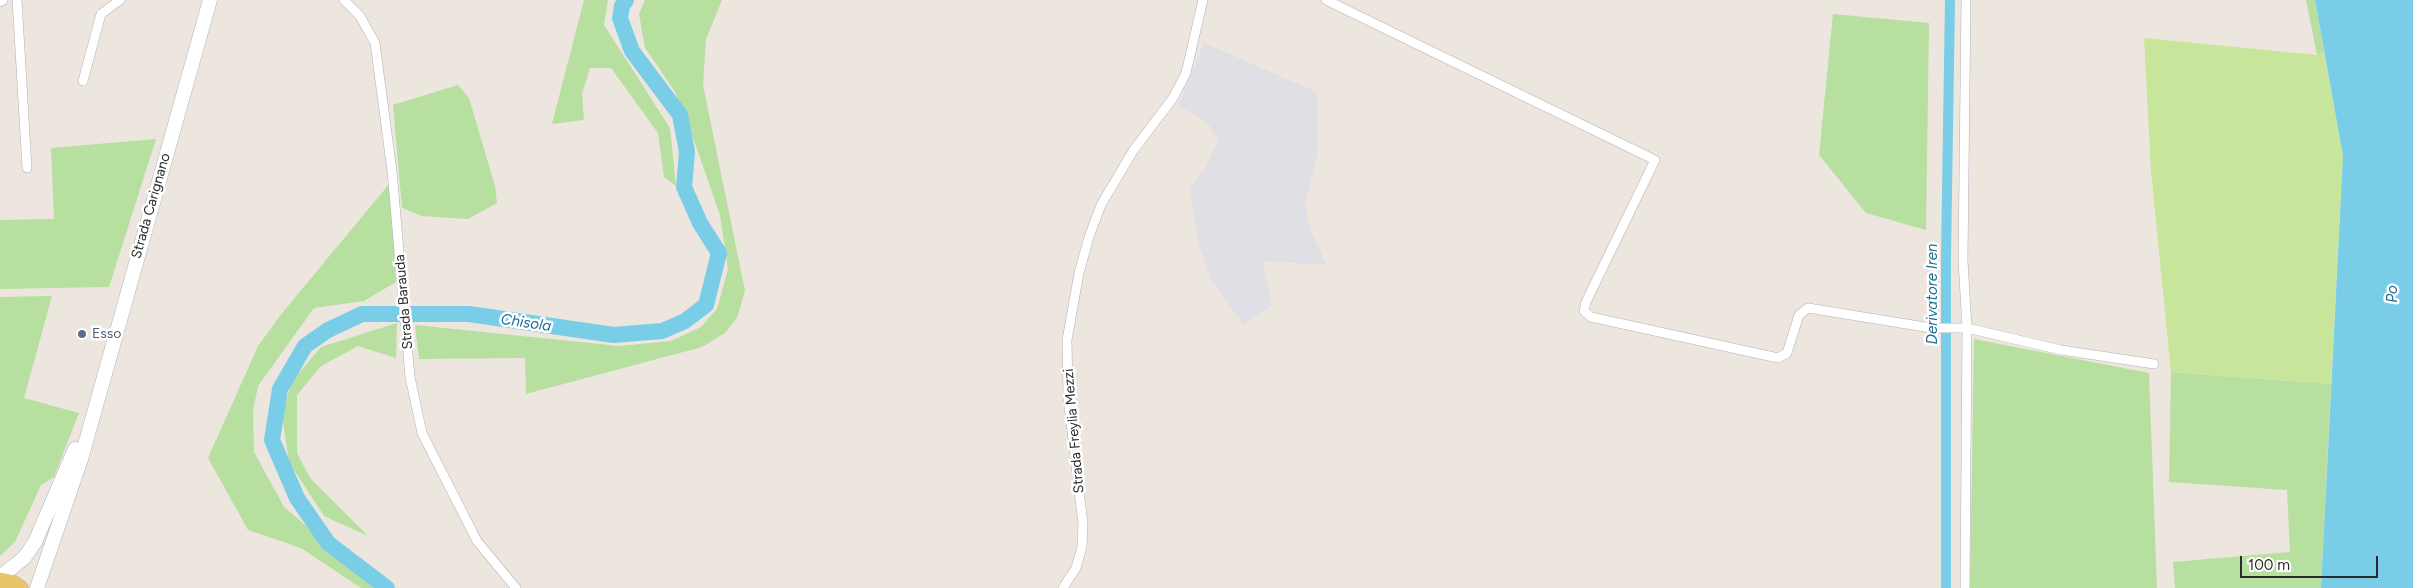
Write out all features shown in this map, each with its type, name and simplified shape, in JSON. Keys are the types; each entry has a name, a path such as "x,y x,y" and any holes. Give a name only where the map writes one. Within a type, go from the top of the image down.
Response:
{"main road":[{"name":"Strada Carignano","path":"92,412 210,0"},
{"path":"0,579 24,558 35,542 92,412"},
{"path":"37,588 81,459 92,412"},
{"path":"0,579 14,583 21,588"}],"street":[{"path":"17,0 27,168"},
{"path":"84,81 101,14 120,0"},
{"name":"Strada Barauda","path":"344,0 360,16 375,43 392,171 410,377 422,433 477,541 516,588"},
{"name":"Strada Freylia Mezzi","path":"1063,588 1076,568 1083,539 1083,524 1068,398 1067,350 1072,305 1079,273 1089,237 1101,205 1133,151 1173,98 1186,73 1203,0"},
{"path":"1326,0 1655,160 1586,302 1584,311 1591,318 1778,358 1787,353 1799,315 1808,308 1930,328 1967,328 2061,350 2154,364"},
{"path":"1965,588 1967,328 1962,260 1966,0"}],"shaded area":[{"path":"1204,43 1317,92 1318,151 1305,204 1311,232 1327,265 1263,261 1272,306 1244,325 1211,280 1198,243 1190,187 1205,169 1218,140 1207,122 1178,106"}],"green space":[{"path":"584,0 608,0 604,25 670,128 676,186 664,177 658,133 611,68 590,68 582,94 584,120 552,124"},
{"path":"645,0 722,0 706,39 703,85 745,291 737,318 725,333 702,347 526,394 525,358 419,359 415,325 619,346 671,341 701,327 717,309 728,269 720,215 674,90 645,48 639,14"},
{"path":"2306,0 2315,0 2324,52 2317,55"},
{"path":"1833,14 1929,23 1926,230 1866,213 1819,155"},
{"path":"2144,38 2317,55 2324,52 2343,156 2331,384 2171,372 2151,171"},
{"path":"458,85 469,98 495,186 497,203 468,219 422,216 402,208 393,105"},
{"path":"156,139 109,287 0,289 0,220 54,219 51,148"},
{"path":"390,183 396,282 364,301 314,308 258,386 253,411 254,452 284,507 379,588 361,588 301,548 248,530 208,458 258,346 283,312"},
{"path":"52,296 24,398 79,413 54,477 41,485 15,542 0,556 0,297"},
{"path":"397,323 396,358 358,346 321,366 297,395 297,453 310,478 368,536 324,516 289,462 282,415 292,381 321,347"},
{"path":"1974,339 2149,373 2157,588 1970,588"},
{"path":"2171,372 2331,384 2321,588 2175,588 2173,562 2290,552 2287,490 2169,482"}],"water":[{"name":"Po","path":"2315,0 2413,0 2413,588 2321,588 2343,156"}],"waterway":[{"name":"Chisola","path":"387,588 328,543 297,498 272,440 280,389 305,346 328,330 362,314 469,314 614,335 662,331 685,321 706,305 719,253 700,223 684,187 687,152 680,115 632,51 620,18 622,6 626,0"},
{"name":"Derivatore Iren","path":"1946,588 1946,256 1950,0"}],"place":[{"name":"Esso","path":"82,334"}]}
